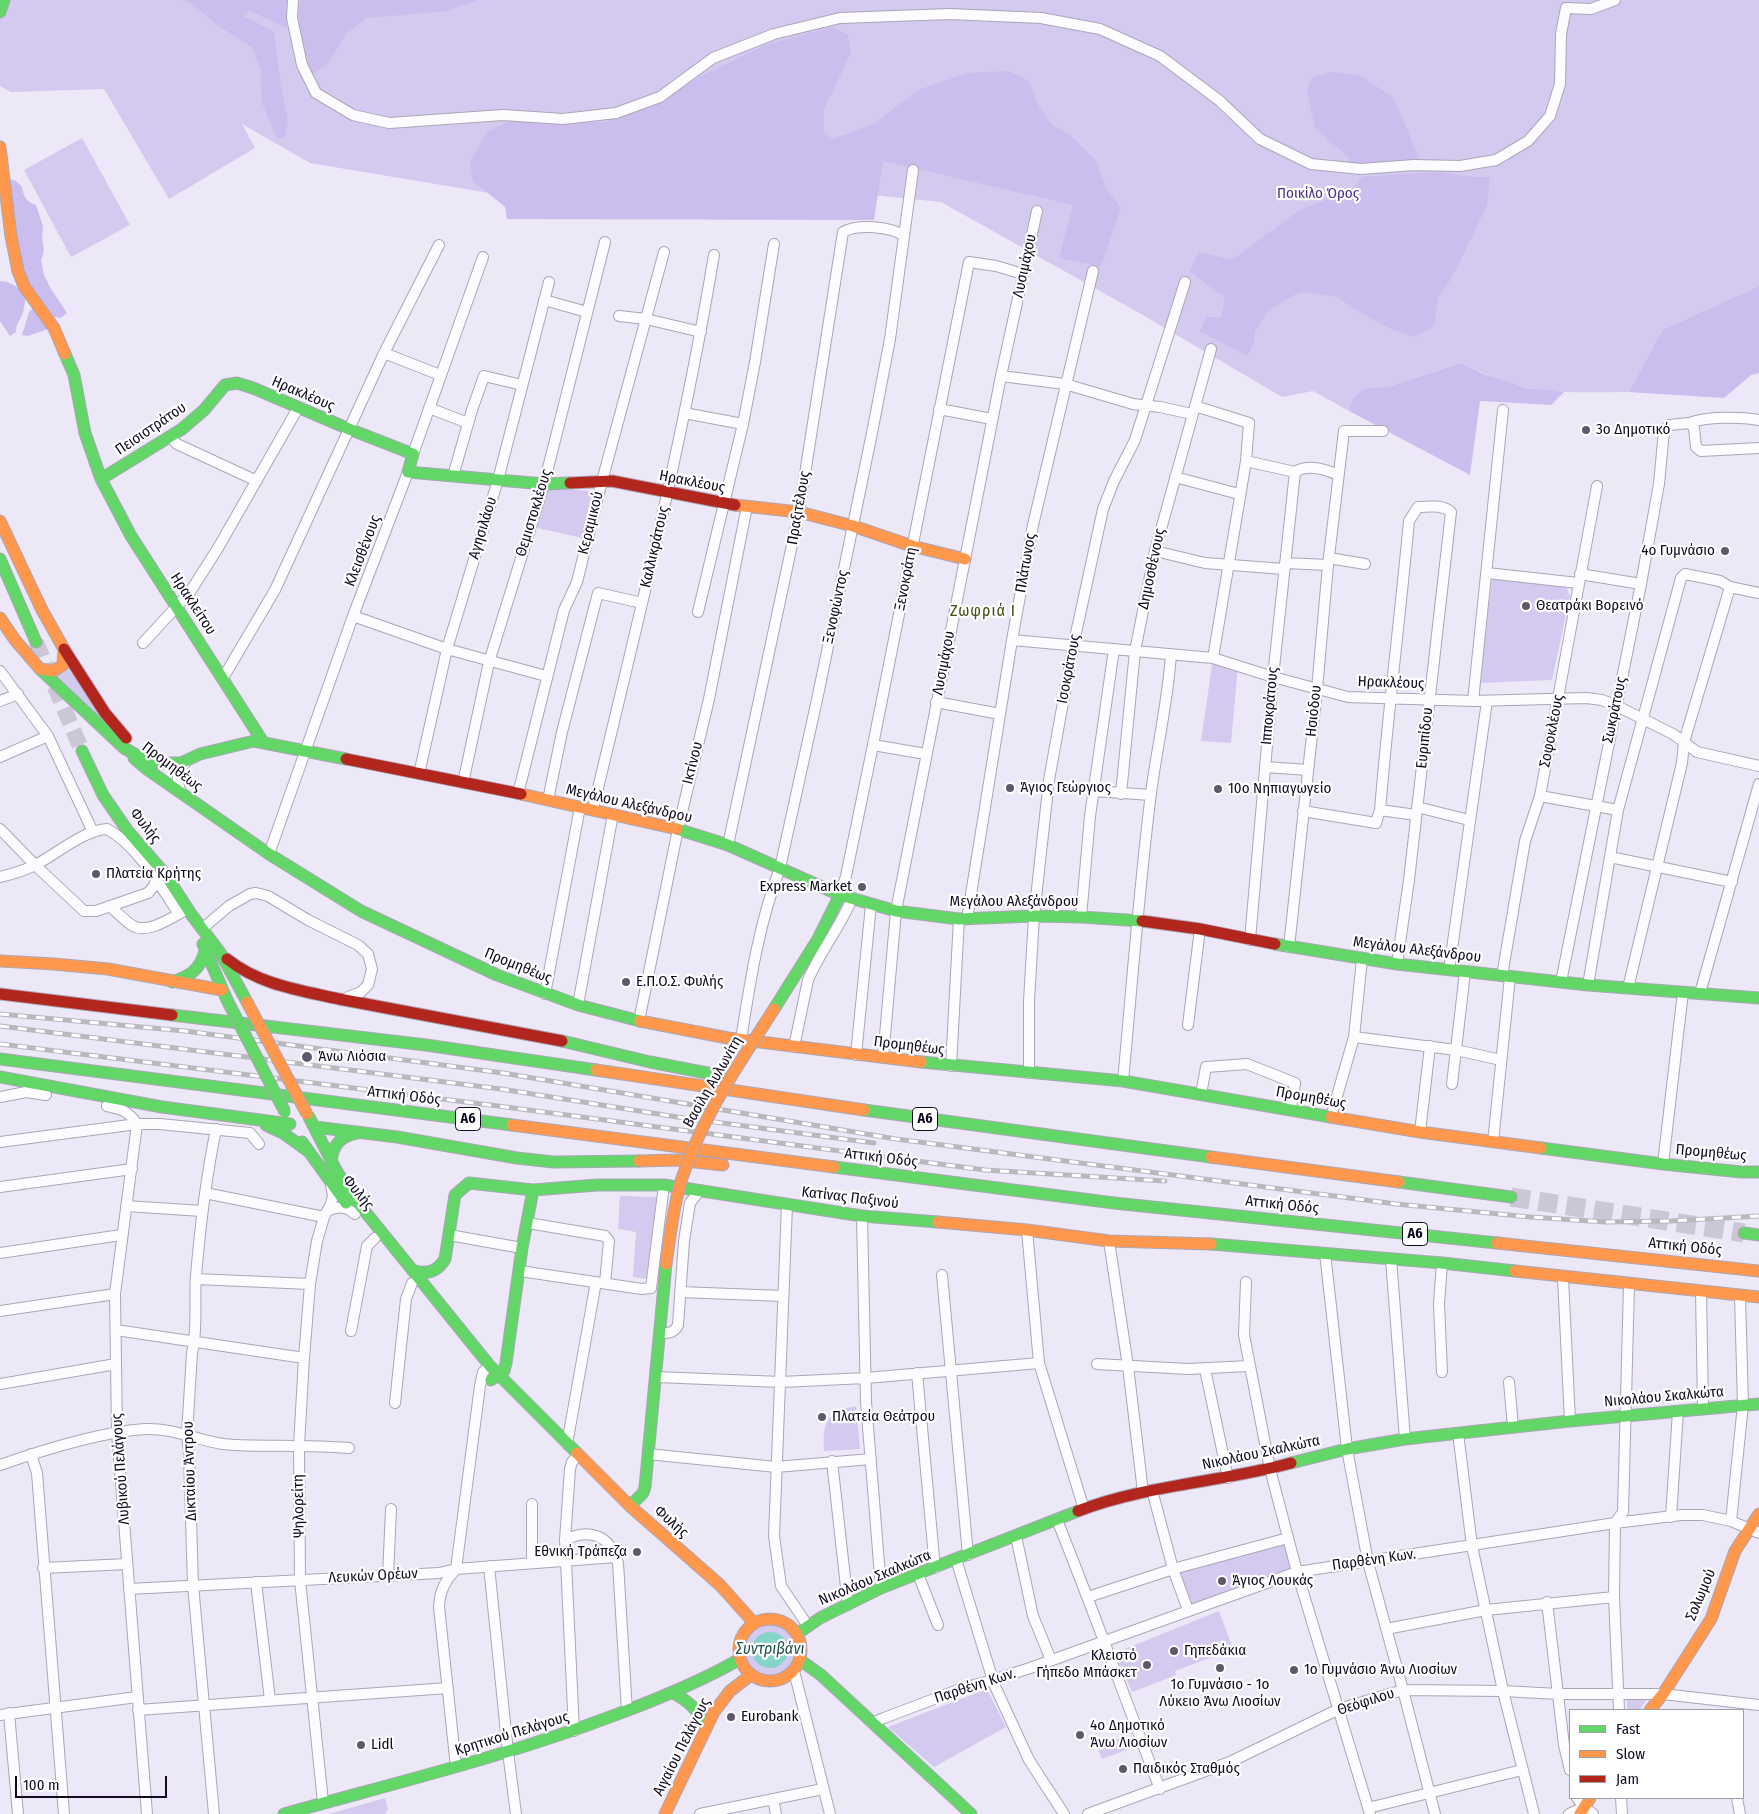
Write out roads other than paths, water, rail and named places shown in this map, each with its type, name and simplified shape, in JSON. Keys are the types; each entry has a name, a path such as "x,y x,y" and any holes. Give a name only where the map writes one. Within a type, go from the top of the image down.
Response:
{"main road":[{"path":"0,12 4,0"},
{"name":"Ηρακλείτου","path":"0,147 11,236 18,270 24,286 54,328 72,369 85,433 101,479 131,536 263,742"},
{"name":"Πεισιστράτου","path":"101,479 170,437 204,410 226,385 237,383"},
{"name":"Ηρακλέους","path":"237,383 413,454"},
{"name":"Κλεισθένους","path":"408,472 413,454"},
{"name":"Ηρακλέους","path":"408,472 544,484 592,484 612,481 724,504 799,512 853,526 912,546 964,560"},
{"name":"Μεγάλου Αλεξάνδρου","path":"0,521 42,610 64,650 121,733 147,753 161,756 200,754 241,743 263,742 593,809 678,829 728,845 840,895 896,911 963,919 1034,916 1139,921 1200,929 1289,947 1397,964 1588,985 1759,998"},
{"path":"0,559 36,642"},
{"name":"Μεγάλου Αλεξάνδρου","path":"0,618 15,640 40,669 124,748 139,757 153,762 187,761 200,754"},
{"path":"40,669 50,671 60,668 64,660 64,650"},
{"name":"Προμηθέως","path":"124,748 148,770 269,854 361,911 497,975 545,994 639,1021 741,1040 856,1055 951,1066 1123,1081 1420,1132 1493,1142 1663,1164 1759,1172"},
{"name":"Φυλής","path":"82,751 103,794 123,824 166,875 206,951 224,995 290,1124 328,1180 412,1284 521,1408 567,1444 630,1506 720,1585 754,1624"},
{"name":"Βασίλη Αυλωνίτη","path":"630,1506 643,1493 666,1264 676,1199 694,1146 708,1116 816,944 840,895"},
{"name":"Φυλής","path":"186,913 203,928 221,954 350,1193 491,1373"},
{"path":"171,983 188,977 197,971 206,951"},
{"path":"221,954 250,976 339,999 581,1045 650,1062 740,1079"},
{"path":"0,961 110,969 224,995 259,983 278,984"},
{"name":"Α6","path":"0,994 426,1045 869,1111 1511,1197"},
{"name":"Αττική Οδός","path":"0,1059 1114,1203 1759,1271"},
{"path":"0,1077 162,1106 398,1137 553,1162 677,1160 821,1174 936,1180"},
{"path":"826,1092 869,1111"},
{"path":"243,1118 274,1129 308,1151"},
{"path":"332,1162 332,1153 337,1141 346,1134 358,1133"},
{"name":"Κατίνας Παξινού","path":"449,1235 456,1195 469,1183 533,1190 597,1185 664,1185 862,1216 1027,1230 1109,1241 1228,1245 1442,1263 1563,1278 1759,1297"},
{"path":"491,1373 504,1371 506,1363 522,1248 533,1190"},
{"path":"1744,1233 1759,1235"},
{"path":"412,1270 427,1273 440,1267 445,1259 449,1235"},
{"name":"Νικολάου Σκαλκώτα","path":"797,1634 820,1618 881,1588 1084,1509 1147,1491 1270,1470 1347,1449 1405,1439 1458,1432 1759,1404"},
{"name":"Σολωμού","path":"1651,1709 1663,1694 1711,1619 1735,1551 1753,1531 1759,1514"},
{"path":"773,1619 782,1621 791,1626 797,1634 801,1642 800,1660 794,1671 787,1677 778,1681 768,1682 750,1675 744,1668 739,1649 741,1639 746,1630 754,1624 763,1620 773,1619"},
{"name":"Κρητικού Πελάγους","path":"284,1814 456,1767 574,1731 673,1694 714,1674 740,1658"},
{"path":"800,1660 821,1675 967,1813"},
{"name":"Αιγαίου Πελάγους","path":"665,1814 722,1699 736,1685 750,1675"},
{"path":"673,1694 686,1699 694,1705 706,1728"}],"street":[{"path":"293,0 292,18 302,65 316,93 353,115 389,123 503,115 563,119 616,112 660,97 713,58 774,34 840,18 949,14 1022,17 1041,18 1100,29 1160,56 1220,101 1260,138 1311,164 1361,169 1414,164 1460,166 1496,160 1528,141 1550,116 1560,84 1561,34 1566,8 1590,9 1615,0"},
{"name":"Ξενοφώντος","path":"741,1040 759,940 770,892 780,868 818,695 890,339 913,170"},
{"name":"Λυσιμάχου","path":"883,1058 896,911 992,419 1037,212"},
{"name":"Πραξιτέλους","path":"728,845 799,512 843,232 848,229 887,228 904,236"},
{"name":"Θεμιστοκλέους","path":"463,783 489,662 544,484 604,242"},
{"path":"698,612 743,424 774,244"},
{"path":"223,678 275,590 384,354 439,246"},
{"name":"Κεραμικού","path":"518,794 546,676 564,610 577,582 602,481 664,252"},
{"name":"Καλλικράτους","path":"593,809 668,493 701,332 714,255"},
{"name":"Κλεισθένους","path":"413,454 483,257"},
{"name":"Ξενοκράτη","path":"840,895 846,876 873,745 969,262 996,266 1023,274"},
{"name":"Πλάτωνος","path":"951,1066 963,919 1012,640 1033,525 1093,271"},
{"name":"Αγησιλάου","path":"419,774 446,649 498,480 549,282"},
{"name":"Ισοκράτους","path":"1029,1072 1034,916 1049,780 1073,646 1103,509 1114,481 1135,440 1185,282"},
{"path":"544,300 587,312"},
{"path":"619,316 646,319 701,332"},
{"name":"Δημοσθένους","path":"1121,794 1136,651 1154,551 1211,349"},
{"path":"384,354 440,376"},
{"path":"453,476 484,376 522,385"},
{"path":"1001,376 1065,384 1133,404 1194,410 1249,422 1246,461 1213,658"},
{"path":"143,643 190,592 218,548 298,408"},
{"path":"429,408 468,424"},
{"path":"939,409 992,419"},
{"path":"1473,701 1503,410"},
{"path":"684,413 743,424"},
{"path":"1759,420 1742,417 1700,420 1690,423 1694,428 1696,448 1701,451 1759,448"},
{"name":"Σωκράτους","path":"1561,982 1660,484 1664,431 1669,425 1690,423"},
{"name":"Ησιόδου","path":"1289,947 1317,689 1328,562 1344,431 1383,431"},
{"path":"170,437 177,444 257,481"},
{"path":"1246,461 1295,472 1300,469 1310,468 1326,470 1338,475"},
{"name":"Κλεισθένους","path":"269,854 353,616 408,472"},
{"name":"Ιπποκράτους","path":"1250,940 1273,677 1295,472"},
{"path":"1175,477 1239,494"},
{"name":"Σοφοκλέους","path":"1493,1142 1502,1060 1506,976 1525,841 1540,796 1579,578 1598,486"},
{"name":"Ικτίνου","path":"639,1021 678,829 709,699 747,506"},
{"name":"Ευριπίδου","path":"1389,698 1395,668 1409,521 1418,507 1439,506 1451,512 1409,880 1397,964"},
{"path":"1154,551 1205,563 1285,566 1328,562 1365,564"},
{"path":"1487,573 1579,578 1641,584"},
{"path":"1588,985 1618,810 1681,578 1685,574 1720,581 1730,587 1759,593"},
{"path":"1628,988 1682,763 1684,742 1730,587"},
{"path":"548,800 562,732 598,593 642,603"},
{"path":"353,616 446,649 546,676"},
{"name":"Ηρακλέους","path":"1012,640 1213,658 1273,677 1348,697 1473,701 1602,700 1642,719 1684,742 1697,752 1759,766"},
{"path":"1081,917 1094,791 1114,649"},
{"path":"1123,1081 1151,795 1170,682 1171,654"},
{"path":"0,671 48,736 93,832"},
{"path":"0,701 18,694"},
{"path":"1303,811 1376,823 1380,810 1389,698"},
{"path":"1449,970 1487,701"},
{"path":"936,702 1000,714"},
{"path":"0,757 48,736"},
{"path":"873,745 926,754"},
{"path":"182,794 178,787 178,776 179,770 187,761"},
{"path":"1265,768 1308,770"},
{"path":"1700,993 1759,784"},
{"path":"1094,791 1151,795"},
{"path":"1540,796 1618,810"},
{"path":"545,994 580,807"},
{"path":"1380,810 1416,811 1470,820"},
{"path":"578,1005 613,814"},
{"path":"0,829 80,909 92,912 148,892 154,886 156,879"},
{"path":"0,877 36,865 93,832 107,829 120,837 186,913 151,927 140,928 134,926 109,906"},
{"path":"1610,857 1732,882"},
{"path":"203,928 229,906 245,896 256,893 268,896 308,920 358,945 368,954 372,969 365,990 356,995 339,999"},
{"path":"794,1047 808,980 843,920 852,899"},
{"path":"856,1055 871,905"},
{"path":"1188,1025 1200,929"},
{"path":"1331,1116 1354,1037 1362,958"},
{"path":"1452,1084 1465,972"},
{"path":"1663,1164 1682,992"},
{"path":"1354,1037 1456,1050 1502,1060"},
{"path":"1420,1132 1430,1046"},
{"path":"1201,1094 1206,1067 1247,1064 1295,1083 1291,1110"},
{"path":"0,1097 19,1093 35,1093 118,1108 130,1114 137,1124"},
{"path":"0,1142 137,1124 160,1124 250,1133 259,1144"},
{"name":"Λυβικού Πελάγους","path":"137,1124 114,1294 117,1432 147,1814"},
{"name":"Δικταίου Άντρου","path":"214,1814 193,1585 187,1434 202,1211 216,1129"},
{"path":"0,1187 132,1169"},
{"name":"Ψηλορείτη","path":"323,1802 300,1580 299,1446 310,1284 317,1240 325,1214 331,1204 332,1195 328,1180"},
{"path":"520,1271 642,1290 652,1288 664,1185"},
{"path":"659,1333 668,1333 676,1329 679,1318 684,1241 690,1203 700,1190"},
{"path":"205,1194 325,1214 334,1208 342,1207 349,1209 355,1214"},
{"path":"787,1205 774,1536 781,1586 808,1626"},
{"path":"126,1206 202,1211"},
{"path":"862,1216 866,1378 881,1588"},
{"path":"528,1222 605,1236 608,1241 567,1444"},
{"path":"1027,1230 1039,1363 1084,1509"},
{"path":"0,1252 121,1235"},
{"path":"449,1235 522,1248"},
{"path":"351,1331 367,1246 375,1238"},
{"path":"1109,1241 1147,1491 1188,1610"},
{"path":"1326,1253 1347,1449 1368,1562 1435,1814"},
{"path":"1391,1259 1405,1439"},
{"path":"1442,1263 1439,1304 1442,1372"},
{"path":"942,1275 968,1554"},
{"path":"196,1278 310,1284"},
{"path":"1563,1278 1570,1421"},
{"path":"1246,1282 1244,1335 1270,1470 1297,1572 1369,1811 1429,1793 1522,1770"},
{"path":"395,1403 406,1299 412,1284"},
{"path":"1619,1709 1614,1597 1615,1523 1623,1512 1629,1285"},
{"path":"1701,1291 1702,1409"},
{"path":"680,1292 783,1296"},
{"path":"0,1311 114,1294"},
{"path":"1731,1521 1743,1405 1740,1296"},
{"path":"116,1330 304,1358"},
{"path":"656,1378 781,1382 866,1378 1039,1363"},
{"path":"0,1384 116,1364"},
{"path":"1097,1364 1205,1369 1250,1366"},
{"path":"1205,1369 1228,1478"},
{"path":"456,1767 439,1607 440,1592 447,1578 456,1569 480,1386 491,1373"},
{"path":"917,1373 935,1568"},
{"path":"1509,1382 1513,1427"},
{"path":"1671,1517 1678,1411"},
{"path":"0,1465 32,1454 117,1432 164,1430 241,1446 350,1448"},
{"path":"1458,1432 1472,1546 1522,1770 1534,1814"},
{"path":"32,1454 37,1473 43,1568 64,1814"},
{"path":"648,1454 776,1468 832,1461 871,1459"},
{"path":"574,1731 565,1540 570,1469 572,1462 578,1455"},
{"path":"832,1461 848,1605"},
{"path":"532,1504 532,1563"},
{"path":"388,1576 391,1509"},
{"name":"Παρθένη Κων.","path":"872,1724 964,1688 1051,1660 1297,1572 1615,1523 1671,1517 1704,1516 1731,1521 1753,1531"},
{"path":"1057,1520 1160,1789"},
{"path":"565,1540 576,1535 586,1534 603,1538 614,1549 620,1595 627,1712"},
{"path":"1016,1536 1033,1616 1051,1660"},
{"path":"1088,1597 1173,1569 1288,1538"},
{"name":"Λευκών Ορέων","path":"129,1589 439,1573 456,1569 489,1566 616,1557"},
{"path":"956,1560 993,1680 1007,1714 1029,1760 1064,1814"},
{"path":"43,1568 127,1564"},
{"path":"489,1566 516,1814"},
{"path":"918,1574 938,1625"},
{"path":"256,1582 270,1700"},
{"path":"1386,1629 1486,1610 1547,1602 1614,1597"},
{"path":"1547,1602 1564,1745 1569,1766"},
{"path":"794,1671 830,1814"},
{"path":"138,1710 448,1688"},
{"name":"Θεόφιλου","path":"1088,1814 1230,1762 1339,1709 1403,1690 1504,1691 1558,1694 1663,1694 1722,1699 1759,1705"},
{"path":"18,1814 4,1714 137,1697"},
{"path":"1722,1699 1724,1709"},
{"path":"700,1814 823,1789"},
{"path":"773,1799 776,1814"},
{"path":"1622,1799 1622,1814"},
{"path":"1737,1799 1740,1814"},
{"path":"1569,1814 1585,1806"}],"water":[{"name":"Συντριβάνι","path":"770,1632 777,1633 783,1637 787,1643 787,1657 783,1663 777,1667 770,1668 763,1667 757,1663 753,1657 752,1650 753,1643 757,1637 763,1633"}],"tunnel":[{"path":"36,642 82,751"},
{"path":"1511,1197 1744,1233"}],"railway":[{"path":"0,1014 185,1031 503,1073 896,1139 1396,1204 1530,1217 1606,1222 1671,1221 1759,1216"},
{"path":"0,1026 501,1089 677,1117 874,1143"},
{"path":"0,1044 498,1106 985,1170 1165,1181"}],"place":[{"name":"3ο Δημοτικό","path":"1586,430"},
{"name":"4ο Γυμνάσιο","path":"1725,551"},
{"name":"Θεατράκι Βορεινό","path":"1526,606"},
{"name":"Άγιος Γεώργιος","path":"1010,788"},
{"name":"10ο Νηπιαγωγείο","path":"1218,789"},
{"name":"Πλατεία Κρήτης","path":"96,874"},
{"name":"Express Market","path":"862,887"},
{"name":"Ε.Π.Ο.Σ. Φυλής","path":"626,982"},
{"name":"Άνω Λιόσια","path":"307,1057"},
{"name":"Πλατεία Θεάτρου","path":"822,1417"},
{"name":"Εθνική Τράπεζα","path":"637,1552"},
{"name":"Άγιος Λουκάς","path":"1222,1581"},
{"name":"Γηπεδάκια","path":"1174,1651"},
{"name":"Κλειστό Γήπεδο Μπάσκετ","path":"1147,1665"},
{"name":"1ο Γυμνάσιο - 1ο Λύκειο Άνω Λιοσίων","path":"1220,1668"},
{"name":"1ο Γυμνάσιο Άνω Λιοσίων","path":"1294,1670"},
{"name":"Eurobank","path":"731,1717"},
{"name":"4ο Δημοτικό Άνω Λιοσίων","path":"1080,1735"},
{"name":"Lidl","path":"361,1745"},
{"name":"Παιδικός Σταθμός","path":"1123,1769"}],"district":[{"name":"Ζωφριά Ι","path":"983,612"}],"park label":[{"name":"Ποικίλο Όρος","path":"1318,194"}]}
